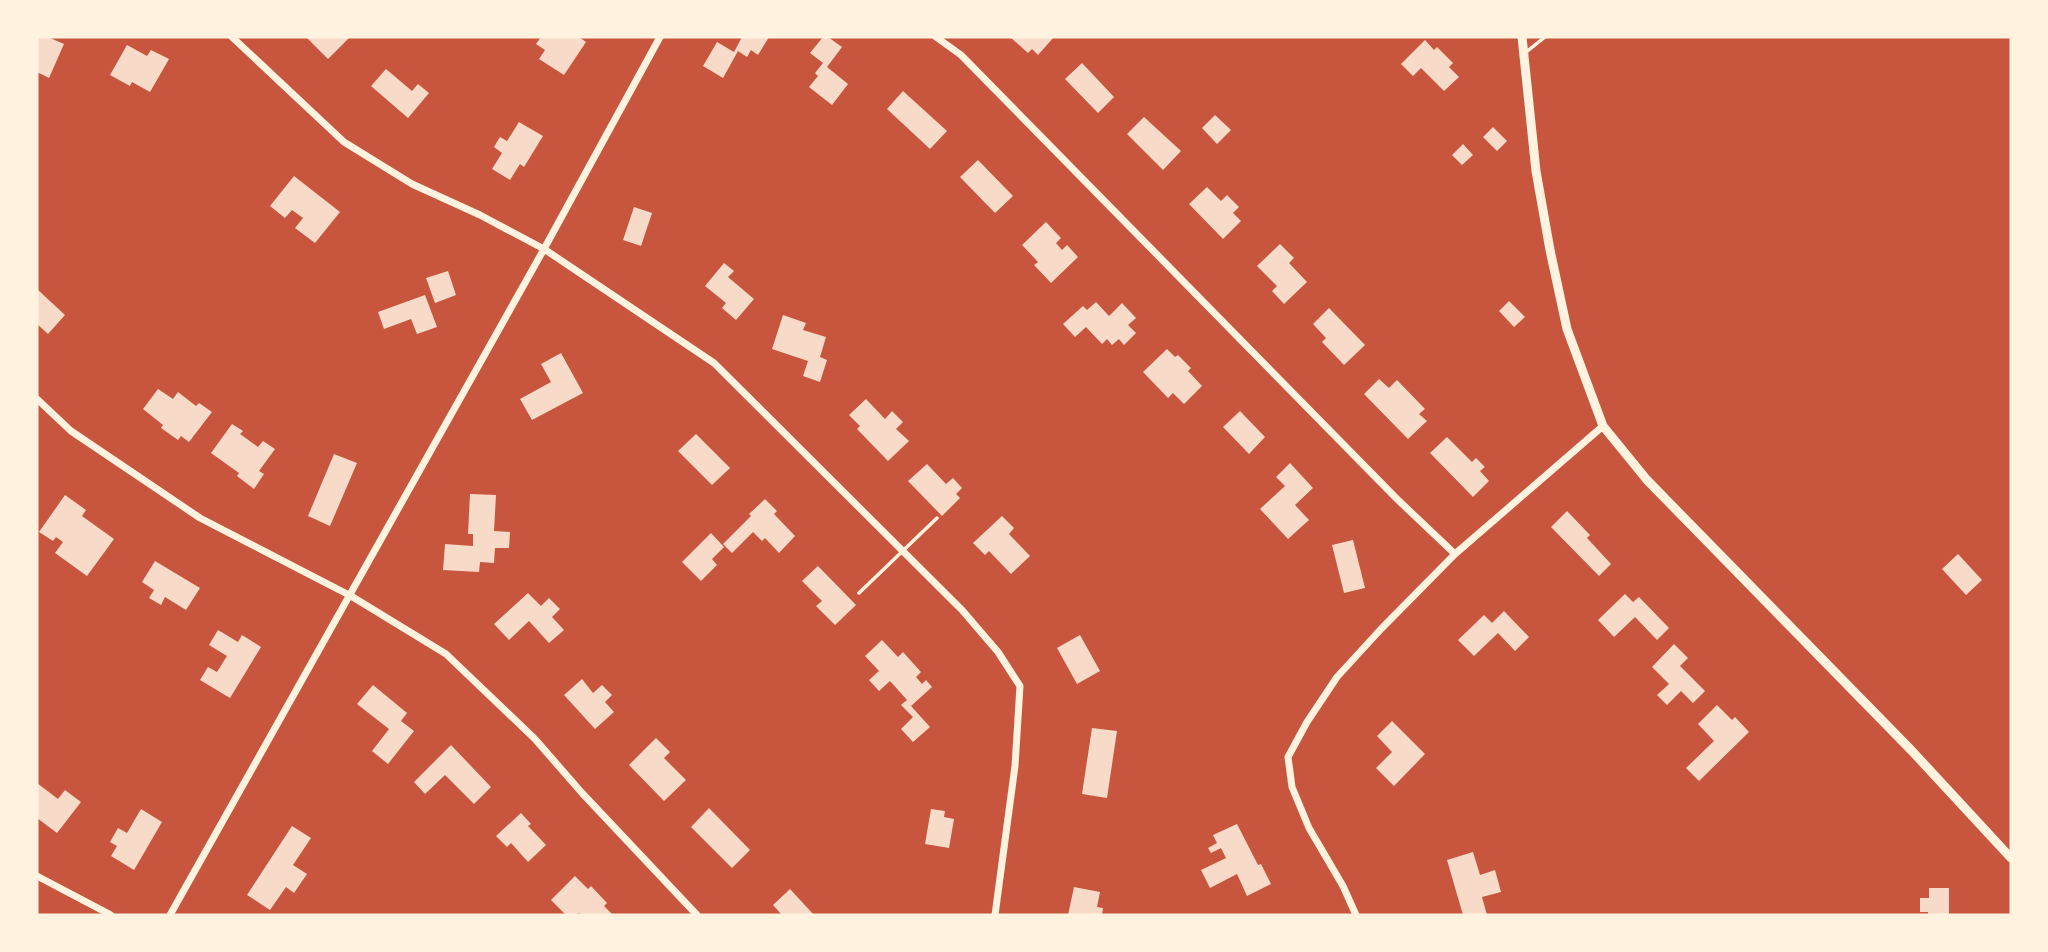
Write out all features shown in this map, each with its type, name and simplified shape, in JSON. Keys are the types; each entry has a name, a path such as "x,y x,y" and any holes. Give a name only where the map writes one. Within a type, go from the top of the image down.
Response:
{"street":[{"path":"232,37 344,142 412,184 480,215 544,249 713,363 962,610 998,652 1020,686 1014,766 995,915"},
{"path":"170,915 351,596 660,37"},
{"path":"936,37 961,55 1192,287 1397,499 1455,554"},
{"path":"1522,37 1536,171 1549,250 1567,329 1603,426 1647,480 1912,751 2011,858"},
{"path":"37,399 71,431 200,518 351,596 446,654 535,739 697,915"},
{"path":"1356,915 1343,886 1309,828 1292,788 1288,757 1337,677 1455,554 1603,426"},
{"path":"37,876 111,915"}],"lane":[{"path":"1525,53 1545,37"},
{"path":"859,593 904,553 937,518"}],"building":[{"path":"37,37 48,37 64,44 49,78 37,72"},
{"path":"306,37 350,37 328,59"},
{"path":"541,37 579,37 586,42 564,75 539,59 545,50 536,44"},
{"path":"742,37 769,37 758,55 751,50 747,57 738,51 723,78 703,66 717,42 734,52"},
{"path":"823,37 828,37 842,47 827,67 848,84 832,105 809,87 818,76 815,73 823,63 810,53"},
{"path":"1010,37 1054,37 1038,55 1032,49 1028,53"},
{"path":"1425,40 1434,50 1437,47 1453,63 1449,67 1459,77 1444,91 1421,68 1413,76 1401,64"},
{"path":"127,45 147,56 151,50 169,59 150,92 132,82 130,86 110,75"},
{"path":"1082,63 1114,97 1098,113 1065,79"},
{"path":"386,69 412,91 418,84 429,93 408,118 371,86"},
{"path":"903,91 947,131 930,149 887,109"},
{"path":"1215,115 1231,130 1217,144 1202,128"},
{"path":"1144,117 1181,151 1163,170 1127,134"},
{"path":"519,122 543,136 524,167 520,164 510,180 492,169 502,153 494,147 500,137 507,141"},
{"path":"1493,127 1507,141 1497,151 1483,137"},
{"path":"1463,144 1473,155 1462,165 1452,155"},
{"path":"978,160 1013,196 995,213 960,177"},
{"path":"294,176 340,212 315,243 295,228 303,218 292,210 285,218 270,206"},
{"path":"1207,187 1221,201 1227,195 1239,207 1233,213 1241,221 1223,239 1189,204"},
{"path":"634,207 652,213 641,246 623,240"},
{"path":"1046,222 1061,238 1056,243 1062,250 1067,245 1078,257 1051,283 1034,265 1038,262 1022,245"},
{"path":"1280,244 1294,258 1289,263 1307,282 1284,304 1272,291 1277,286 1257,266"},
{"path":"724,263 734,271 728,277 754,299 736,320 722,308 726,303 705,286"},
{"path":"448,271 456,295 435,303 426,278"},
{"path":"37,289 65,315 48,334 37,324"},
{"path":"425,295 437,327 417,334 411,319 384,329 378,312"},
{"path":"1509,301 1525,317 1514,327 1499,311"},
{"path":"1096,302 1109,316 1122,303 1136,318 1128,325 1136,333 1124,345 1119,339 1112,345 1107,339 1102,344 1086,327 1075,337 1063,324 1083,306 1087,310"},
{"path":"1329,308 1365,345 1344,365 1322,342 1326,338 1313,324"},
{"path":"783,315 806,323 803,330 826,337 820,357 827,360 820,382 803,376 808,361 772,349"},
{"path":"1167,349 1175,357 1178,355 1191,368 1188,371 1202,386 1184,404 1173,393 1168,398 1143,372"},
{"path":"561,353 583,393 532,420 520,399 551,382 541,364"},
{"path":"1379,379 1389,388 1397,380 1425,409 1419,414 1427,421 1408,439 1364,394"},
{"path":"158,389 173,399 178,392 196,406 199,403 212,412 189,442 181,436 178,440 161,428 163,425 143,409"},
{"path":"866,399 885,419 892,411 903,422 896,429 909,441 888,461 857,429 860,426 849,415"},
{"path":"1240,411 1265,437 1249,454 1223,427"},
{"path":"232,424 243,431 240,434 258,447 263,441 275,449 259,471 264,474 254,489 237,476 239,473 211,453"},
{"path":"696,434 730,468 712,485 678,451"},
{"path":"1447,437 1472,462 1476,458 1485,467 1480,471 1489,481 1473,497 1430,453"},
{"path":"334,454 357,463 330,526 308,516"},
{"path":"1290,463 1313,488 1295,505 1309,520 1288,539 1260,509 1285,486 1276,477"},
{"path":"927,464 946,484 953,478 962,488 956,494 960,498 942,516 908,481"},
{"path":"470,494 496,495 494,531 510,532 509,548 495,548 494,563 480,562 479,572 443,570 445,544 473,546 473,534 468,534"},
{"path":"65,495 86,510 82,516 114,539 87,576 55,553 63,542 56,537 53,541 39,532"},
{"path":"765,499 777,511 774,514 795,536 779,553 765,538 762,541 753,532 732,553 723,544"},
{"path":"1567,511 1590,535 1587,538 1611,564 1599,576 1551,527"},
{"path":"1002,516 1014,528 1009,534 1030,556 1011,574 989,551 985,555 973,543"},
{"path":"711,533 724,547 712,559 717,565 701,581 682,562"},
{"path":"1353,540 1365,588 1344,593 1332,545"},
{"path":"1958,554 1982,580 1966,595 1942,569"},
{"path":"155,561 200,588 186,610 165,597 161,605 149,598 154,590 142,582"},
{"path":"818,566 856,605 835,625 816,606 822,601 802,581"},
{"path":"528,593 541,606 549,598 560,609 552,617 564,630 549,643 529,621 509,640 494,624"},
{"path":"1625,594 1633,602 1639,597 1669,628 1657,640 1635,617 1614,637 1598,620"},
{"path":"1504,611 1529,637 1515,651 1498,633 1474,656 1458,640 1484,615 1492,623"},
{"path":"218,630 238,642 242,635 261,647 230,698 200,680 208,667 217,672 227,656 209,645"},
{"path":"1080,635 1100,671 1077,684 1057,648"},
{"path":"882,640 898,657 903,652 921,672 916,677 922,684 926,680 932,687 911,706 930,727 913,742 901,729 913,717 901,705 907,700 890,681 879,691 869,680 879,671 865,656"},
{"path":"1674,644 1688,658 1680,666 1705,691 1693,703 1681,691 1667,705 1657,695 1669,684 1652,667"},
{"path":"582,679 593,693 602,685 612,695 605,702 614,712 595,729 564,695"},
{"path":"373,685 407,713 401,721 414,731 388,764 372,751 389,729 357,704"},
{"path":"1717,705 1732,720 1735,717 1749,732 1699,781 1686,768 1714,741 1698,724"},
{"path":"1392,721 1425,754 1394,786 1376,768 1392,752 1377,736"},
{"path":"1092,728 1117,731 1107,798 1082,794"},
{"path":"656,738 670,752 664,758 686,780 664,801 629,765"},
{"path":"451,745 491,787 474,804 445,775 425,794 414,782"},
{"path":"37,783 58,799 65,790 81,802 57,833 37,818"},
{"path":"709,808 750,850 732,868 691,827"},
{"path":"141,809 162,822 134,870 111,856 117,846 110,842 118,828 127,833"},
{"path":"931,809 945,811 944,817 954,819 949,848 925,844"},
{"path":"521,813 531,824 528,826 546,845 528,862 511,843 507,847 496,836"},
{"path":"1237,824 1271,884 1247,896 1237,874 1210,888 1201,870 1226,858 1221,848 1211,853 1208,848 1217,843 1213,835"},
{"path":"292,826 311,838 293,865 307,874 294,893 286,887 270,910 247,895"},
{"path":"1473,852 1480,875 1495,870 1501,892 1482,897 1487,915 1463,915 1447,860"},
{"path":"575,876 588,889 591,886 607,903 604,906 613,915 566,915 551,900"},
{"path":"1074,887 1100,892 1097,907 1103,908 1102,915 1068,915"},
{"path":"1929,888 1949,888 1949,915 1928,915 1928,912 1920,912 1920,898 1929,898"},
{"path":"790,889 814,915 782,915 773,905"}]}
